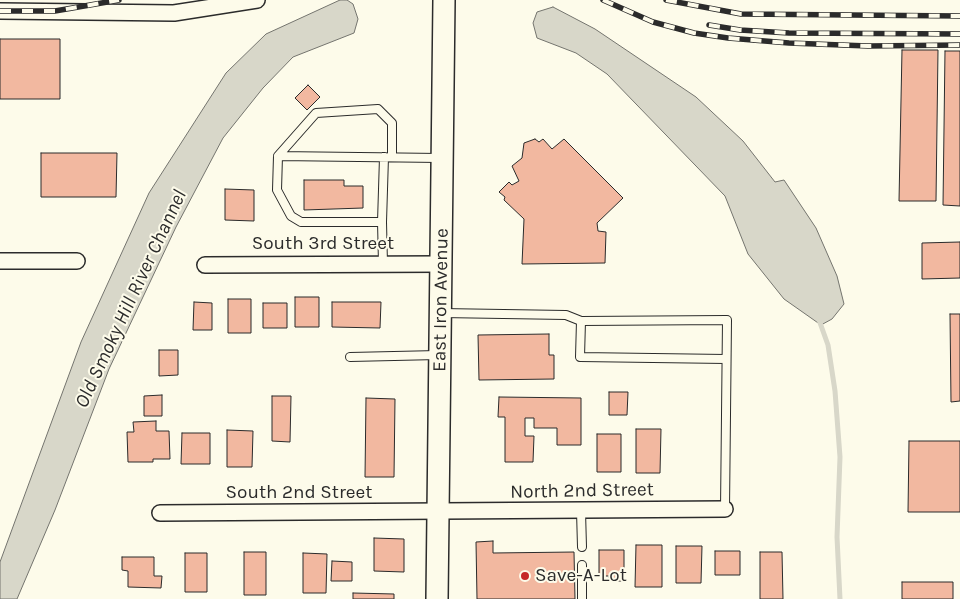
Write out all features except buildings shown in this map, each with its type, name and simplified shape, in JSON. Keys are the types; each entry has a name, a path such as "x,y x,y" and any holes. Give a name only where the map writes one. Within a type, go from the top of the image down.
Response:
{"street":[{"path":"0,11 174,13 257,0"},
{"name":"East Iron Avenue","path":"437,599 444,0"},
{"path":"0,261 77,261"},
{"name":"South 3rd Street","path":"205,265 441,264"},
{"name":"North 2nd Street","path":"438,513 726,509"},
{"name":"South 2nd Street","path":"160,513 438,513"}],"lane":[{"path":"382,222 300,222 291,216 277,190 278,156 316,114 378,108 392,123 382,222 383,264"},
{"path":"278,156 442,158"},
{"path":"441,314 566,315 581,321 727,320 726,509"},
{"path":"581,321 580,357 726,359"},
{"path":"350,357 440,355"},
{"path":"581,511 582,547"},
{"path":"582,565 582,599"}],"water":[{"path":"340,0 347,0 353,4 358,19 354,33 293,57 263,88 223,138 176,227 109,369 55,510 17,599 0,599 0,562 81,342 149,193 226,73 266,34"},
{"path":"553,7 595,29 696,97 743,141 775,182 784,180 816,228 837,276 844,304 832,319 821,325 784,299 748,254 725,196 607,74 576,53 537,38 533,23 537,12"}],"waterway":[{"name":"Old Smoky Hill River Channel","path":"819,320 828,345 835,391 840,457 837,537 840,599"}],"railway":[{"path":"0,11 55,11 119,0"},
{"path":"603,0 653,22 694,33 728,38 789,43 868,46 960,45"},
{"path":"666,0 741,14 960,16"},
{"path":"709,25 740,30 789,33 960,34"}],"place":[{"name":"Save-A-Lot","path":"525,576"}]}
